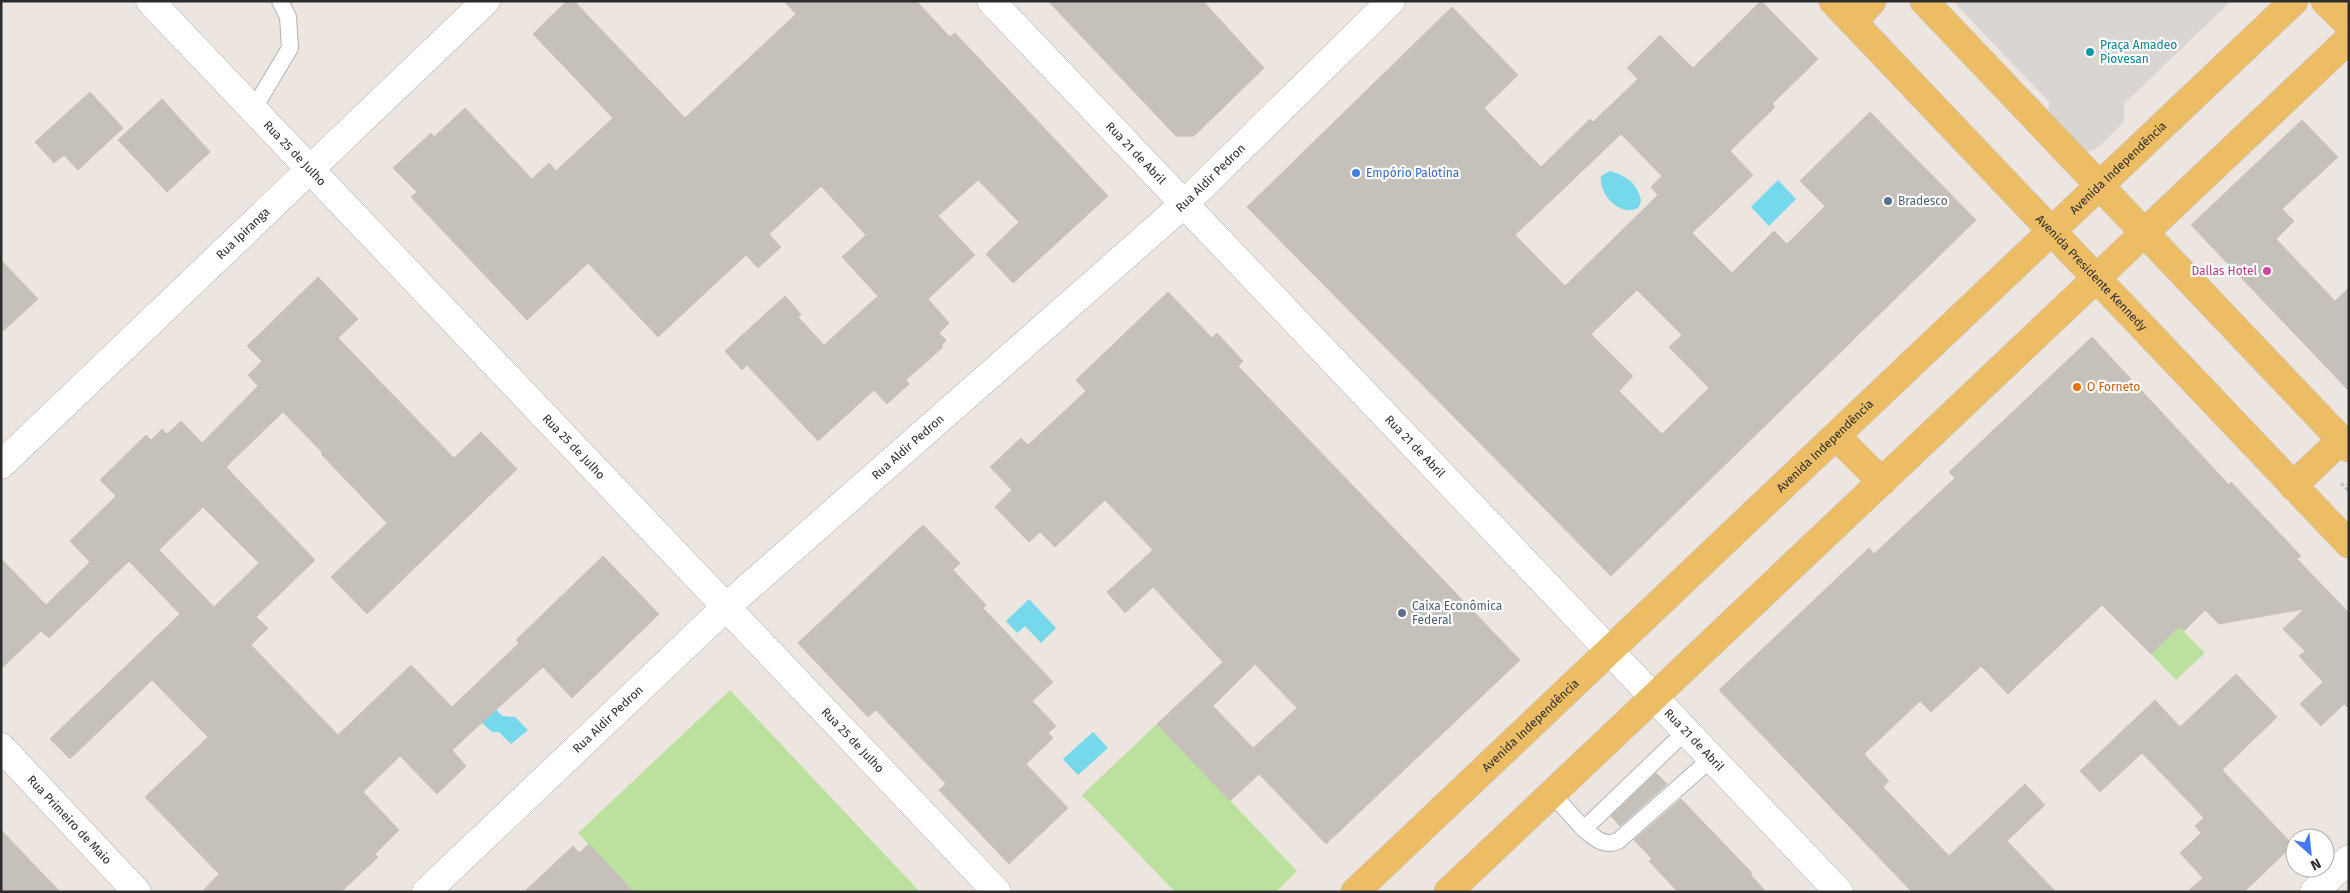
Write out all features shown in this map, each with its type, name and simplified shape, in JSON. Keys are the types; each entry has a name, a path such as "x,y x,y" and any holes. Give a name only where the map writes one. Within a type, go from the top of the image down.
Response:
{"main road":[{"name":"Avenida Presidente Kennedy","path":"1833,1 2349,544"},
{"path":"1853,22 1872,1"},
{"path":"1924,1 2345,444 2293,486"},
{"name":"Avenida Independência","path":"1355,892 2294,1"},
{"path":"2325,1 2349,24"},
{"path":"1448,892 2349,39"},
{"path":"1836,436 1882,482"}],"street":[{"name":"Rua 25 de Julho","path":"150,1 996,892"},
{"name":"Rua Ipiranga","path":"1,466 486,1"},
{"name":"Rua 21 de Abril","path":"991,1 1839,892"},
{"name":"Rua Aldir Pedron","path":"426,892 726,607 1184,204 1391,1"},
{"name":"Rua Primeiro de Maio","path":"1,747 137,892"},
{"path":"2314,892 2349,859"}],"lane":[{"path":"253,110 290,48 288,18 280,1"},
{"path":"1584,829 1686,731"},
{"path":"1552,794 1584,829 1601,842 1610,844 1618,841 1712,758"}],"green space":[{"path":"2179,627 2205,653 2176,680 2151,654"},
{"path":"730,690 920,892 634,892 578,833"},
{"path":"1157,724 1297,871 1276,892 1175,892 1082,795"}],"shaded area":[{"name":"Praça Amadeo Piovesan","path":"1953,1 2231,1 2124,104 2124,122 2099,147 2090,151 2081,151 2049,121 2049,102"}],"water":[{"path":"1610,171 1621,175 1634,185 1641,200 1639,207 1625,210 1612,203 1607,197 1601,183 1601,176"},
{"path":"1778,180 1796,199 1769,226 1751,207"},
{"path":"1029,599 1056,628 1041,643 1025,626 1017,633 1006,621"},
{"path":"494,707 502,716 515,717 528,730 511,744 499,732 492,732 480,721"},
{"path":"1093,732 1108,748 1078,775 1063,759"}],"building":[{"path":"567,1 574,1 685,118 796,14 784,1 916,1 950,37 955,33 1108,196 1013,283 986,254 1019,222 978,180 938,216 975,255 928,299 949,323 939,333 946,340 941,346 943,347 906,380 909,384 887,404 874,390 818,441 747,365 742,370 725,351 785,296 801,314 798,317 824,345 878,296 842,257 866,235 821,186 769,234 781,247 758,268 746,255 658,337 588,263 527,320 411,197 417,192 393,168 431,133 434,137 465,108 532,179 549,163 556,171 613,118 533,34"},
{"path":"1048,1 1203,1 1264,68 1194,136 1176,136"},
{"path":"1761,1 1818,59 1772,104 1775,107 1730,151 1753,175 1692,233 1732,273 1774,231 1787,244 1825,206 1800,181 1870,112 1976,220 1611,576 1247,207 1452,7 1518,75 1484,108 1541,167 1590,119 1593,122 1638,79 1627,68 1660,35 1693,68","holes":["1621,134 1662,176 1651,187 1658,195 1565,286 1515,235","1637,290 1682,335 1669,347 1709,388 1662,434 1619,391 1633,376 1591,334"]},
{"path":"90,92 123,128 78,170 64,155 54,163 35,142"},
{"path":"162,99 210,152 167,192 118,140"},
{"path":"2302,120 2338,157 2282,209 2294,221 2276,239 2335,301 2349,288 2349,391 2191,225"},
{"path":"1,260 38,299 1,333"},
{"path":"318,277 358,319 338,338 454,458 481,432 517,469 367,614 331,577 387,523 321,454 322,452 283,412 226,467 315,560 256,617 268,628 251,645 338,735 411,665 452,707 519,643 516,640 603,556 659,614 572,698 543,667 452,750 466,766 437,794 400,756 363,792 399,830 375,854 378,857 341,892 202,892 219,874 145,797 208,737 152,680 70,759 50,739 180,614 129,561 49,638 41,631 1,669 1,559 46,605 90,562 70,541 116,496 100,480 146,435 151,440 162,429 167,434 181,421 202,443 258,386 248,375 262,361 247,346","holes":["203,507 259,563 214,607 159,550"]},
{"path":"1168,292 1212,338 1217,333 1243,361 1238,366 1520,660 1326,844 1259,774 1230,801 1157,724 1223,662 1153,587 1125,613 1107,592 1153,550 1105,500 1055,547 1040,532 1029,542 995,507 1012,490 990,467 1021,438 1028,445 1086,391 1076,380","holes":["1255,664 1297,708 1253,748 1213,706"]},
{"path":"2092,337 2229,485 2231,482 2301,556 2297,559 2349,613 2349,709 2344,704 2321,726 2300,704 2323,682 2299,656 2305,651 2283,629 2304,609 2219,624 2205,610 2184,631 2179,627 2151,654 2102,605 2008,694 1981,666 1931,712 1920,701 1864,754 1889,781 1883,787 1949,856 2025,784 2045,805 2007,841 2056,892 1912,892 1719,690 1869,548 1874,554 1955,478 1949,472"},
{"path":"923,525 960,563 953,570 986,605 983,608 1053,682 1032,701 1056,726 1048,733 1053,738 1026,764 1068,808 1009,864 939,790 946,784 876,710 868,717 798,643"},
{"path":"2236,674 2277,717 2222,770 2285,837 2285,853 2244,892 2187,892 2203,878 2180,853 2201,833 2195,826 2204,818 2142,753 2100,792 2080,771 2155,700 2180,727"},
{"path":"1656,773 1667,784 1620,826 1611,816"},
{"path":"1681,799 1752,873 1750,874 1766,892 1678,892 1649,861 1652,859 1634,840"},
{"path":"1,830 60,892 1,892"},
{"path":"589,844 634,892 524,892 573,846 579,853"}],"place":[{"name":"Praça Amadeo Piovesan","path":"2090,52"},
{"name":"Empório Palotina","path":"1356,173"},
{"name":"Bradesco","path":"1888,201"},
{"name":"Dallas Hotel","path":"2267,271"},
{"name":"O Forneto","path":"2077,387"},
{"name":"Caixa Econômica Federal","path":"1402,613"}]}
